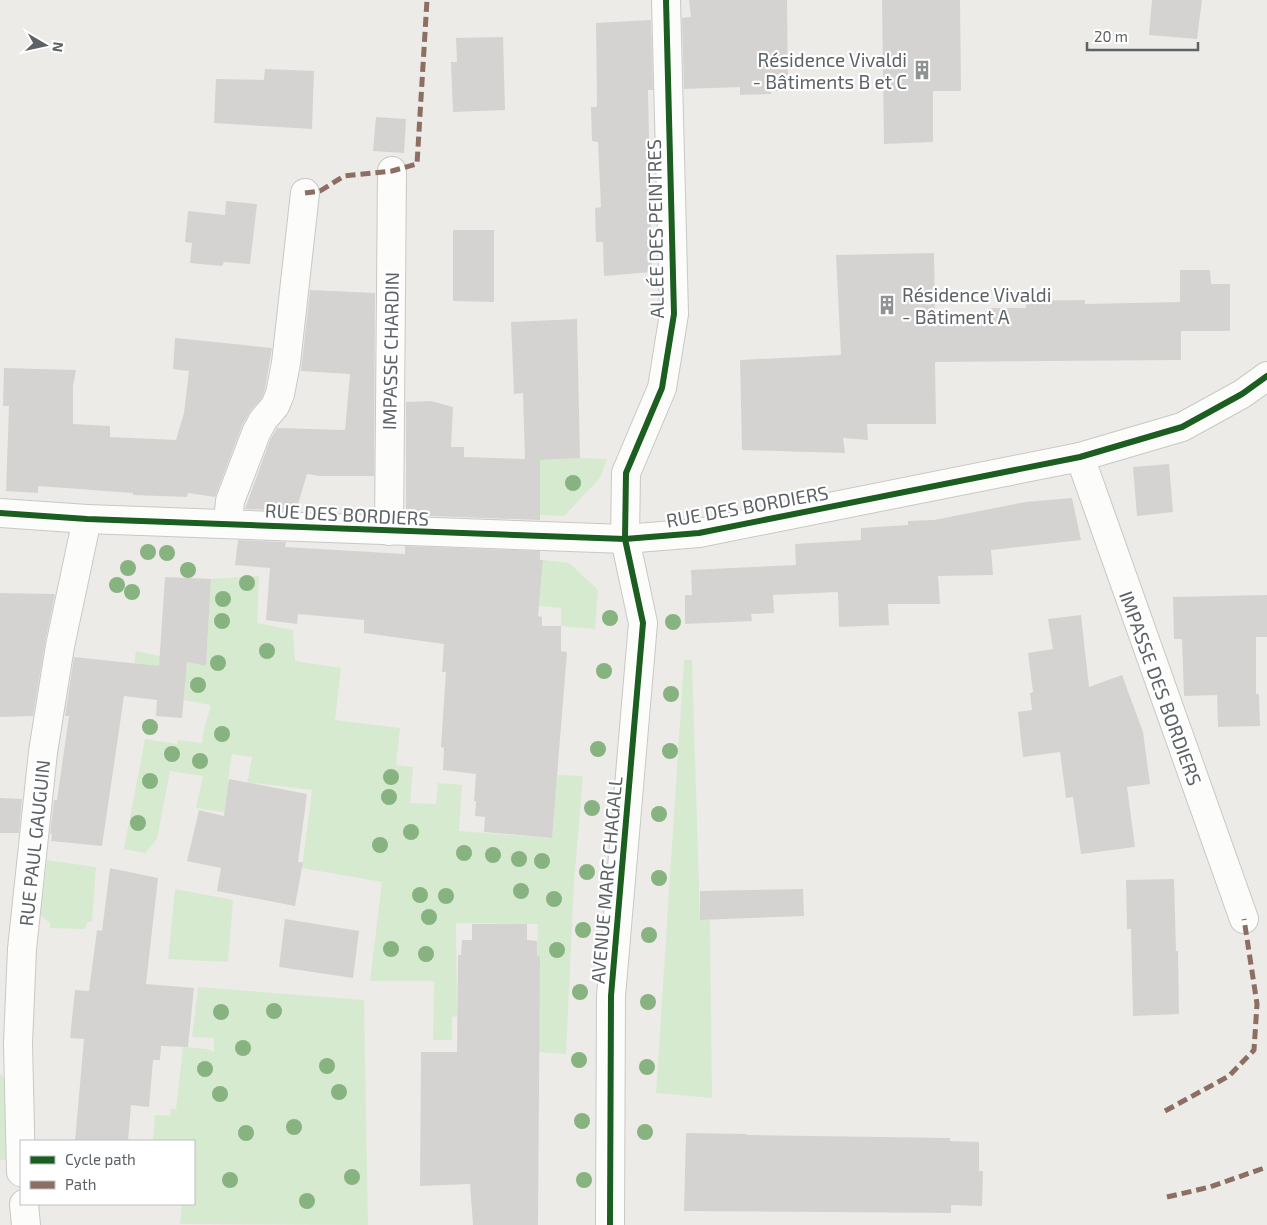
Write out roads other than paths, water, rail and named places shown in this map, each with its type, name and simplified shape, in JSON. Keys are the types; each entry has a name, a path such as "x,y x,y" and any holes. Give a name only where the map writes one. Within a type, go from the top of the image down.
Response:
{"street":[{"name":"ALLÉE DES PEINTRES","path":"625,539 626,474 662,388 674,314 666,0"},
{"name":"IMPASSE CHARDIN","path":"389,531 392,171"},
{"path":"228,523 230,501 256,433 280,394 286,363 304,193"},
{"name":"RUE DES BORDIERS","path":"0,513 87,519 625,539 699,533 1080,457 1182,427 1242,394 1267,376"},
{"name":"IMPASSE DES BORDIERS","path":"1080,457 1244,919"},
{"name":"RUE PAUL GAUGUIN","path":"20,1140 18,1043 22,949 43,752 60,646 87,519"},
{"name":"AVENUE MARC CHAGALL","path":"610,1225 611,996 643,623 625,539"},
{"path":"24,1205 26,1225"}],"place":[{"name":"Résidence Vivaldi - Bâtiments B et C","path":"922,70"},
{"name":"Résidence Vivaldi - Bâtiment A","path":"887,305"}]}
